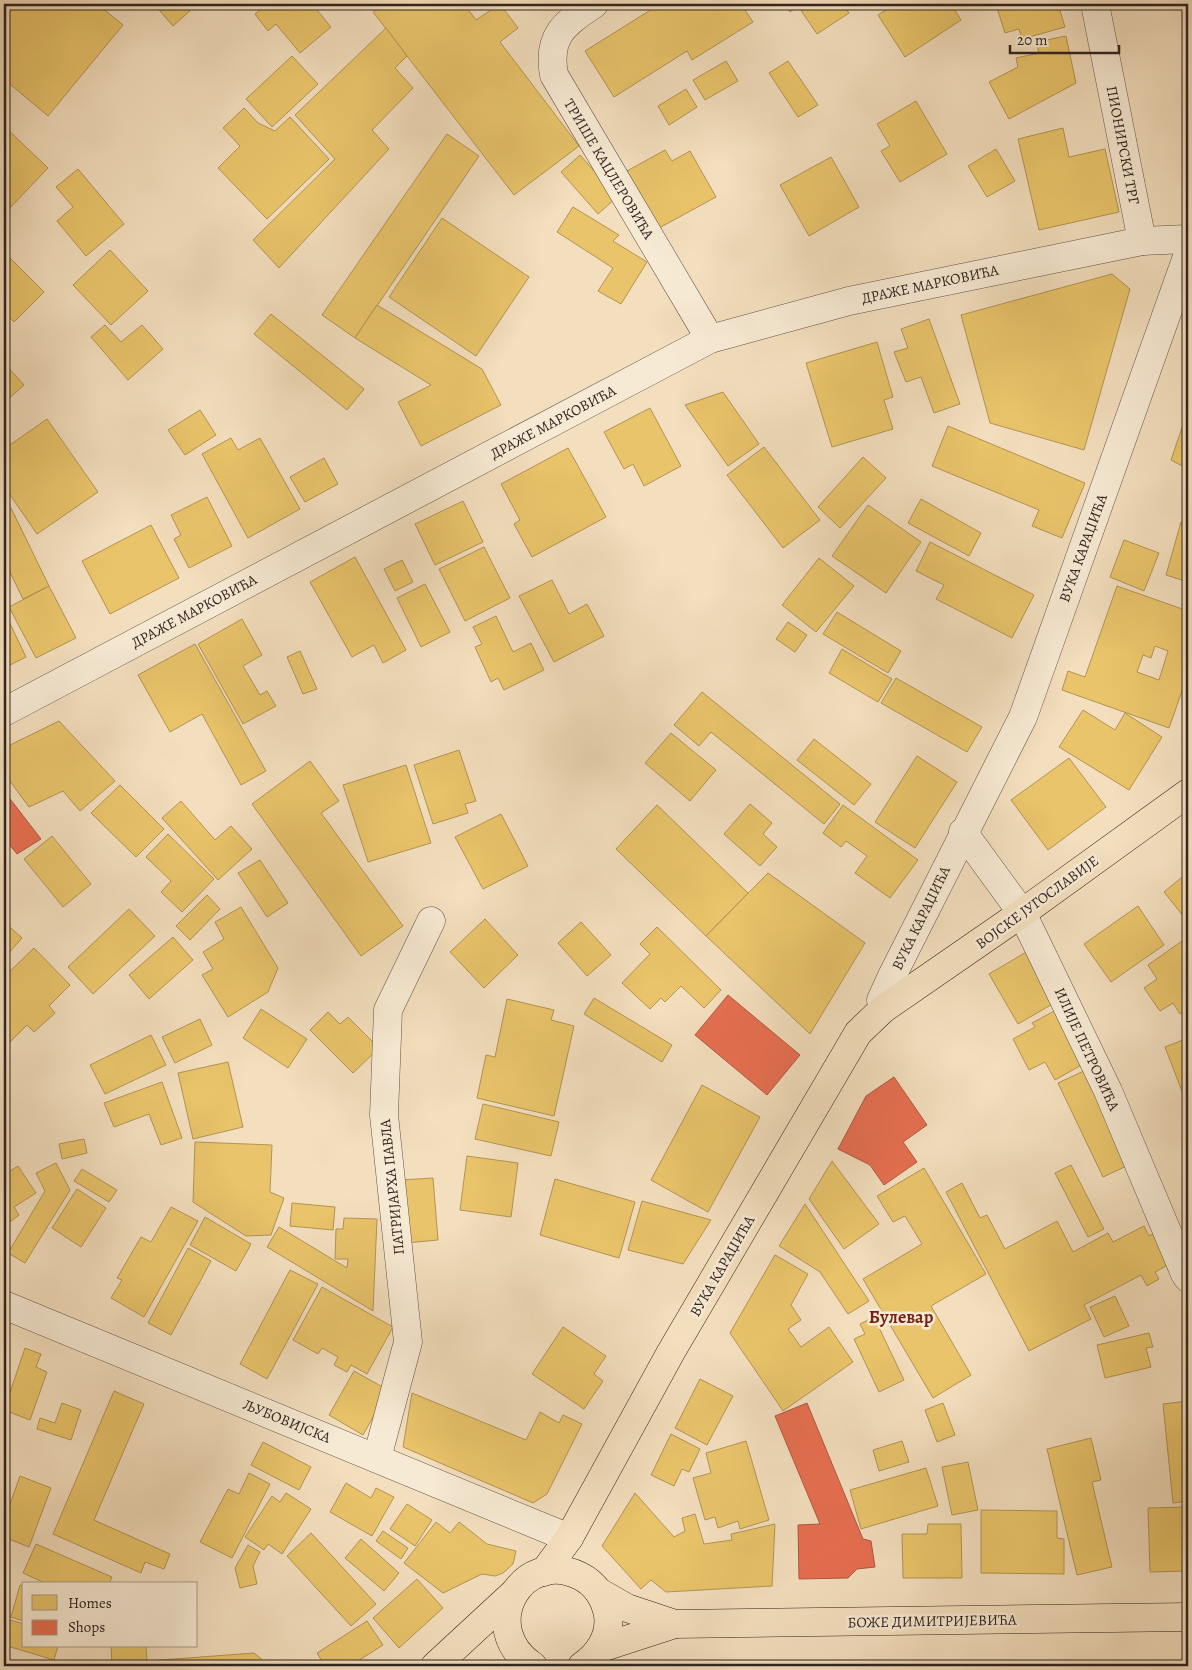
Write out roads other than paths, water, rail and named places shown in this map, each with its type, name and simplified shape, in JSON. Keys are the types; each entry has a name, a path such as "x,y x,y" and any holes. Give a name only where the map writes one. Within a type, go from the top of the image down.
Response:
{"main road":[{"name":"ВОЈСКЕ ЈУГОСЛАВИЈЕ","path":"883,1009 1022,913 1188,793"},
{"name":"ВУКА КАРАЏИЋА","path":"544,1572 569,1538 671,1352 858,1033 883,1009"},
{"path":"569,1538 592,1585 606,1605 607,1635 591,1657"},
{"name":"БОЖЕ ДИМИТРИЈЕВИЋА","path":"544,1572 558,1570 572,1572 627,1608 675,1624 1188,1617"},
{"path":"435,1666 532,1576 544,1572"},
{"path":"514,1593 508,1607 506,1621 508,1636 514,1649 533,1666"},
{"name":"БОЖЕ ДИМИТРИЈЕВИЋА","path":"591,1657 675,1624"}],"street":[{"name":"ТРИШЕ КАЦЛЕРОВИЋА","path":"594,4 571,19 557,37 552,62 554,75 710,338"},
{"name":"ПИОНИРСКИ ТРГ","path":"1095,4 1142,241"},
{"path":"1142,241 1188,239"},
{"name":"ДРАЖЕ МАРКОВИЋА","path":"4,712 710,338 849,301 1142,241"},
{"name":"ВУКА КАРАЏИЋА","path":"883,1009 882,1000 892,976 963,832 1023,717 1188,254"},
{"name":"ИЛИЈЕ ПЕТРОВИЋА","path":"963,832 1022,913 1108,1091 1188,1278"},
{"name":"ПАТРИЈАРХА ПАВЛА","path":"377,1458 408,1342 384,1115 388,1010 431,922"},
{"name":"ЉУБОВИЈСКА","path":"4,1305 569,1538"}],"district":[{"name":"Булевар","path":"901,1317"}]}
